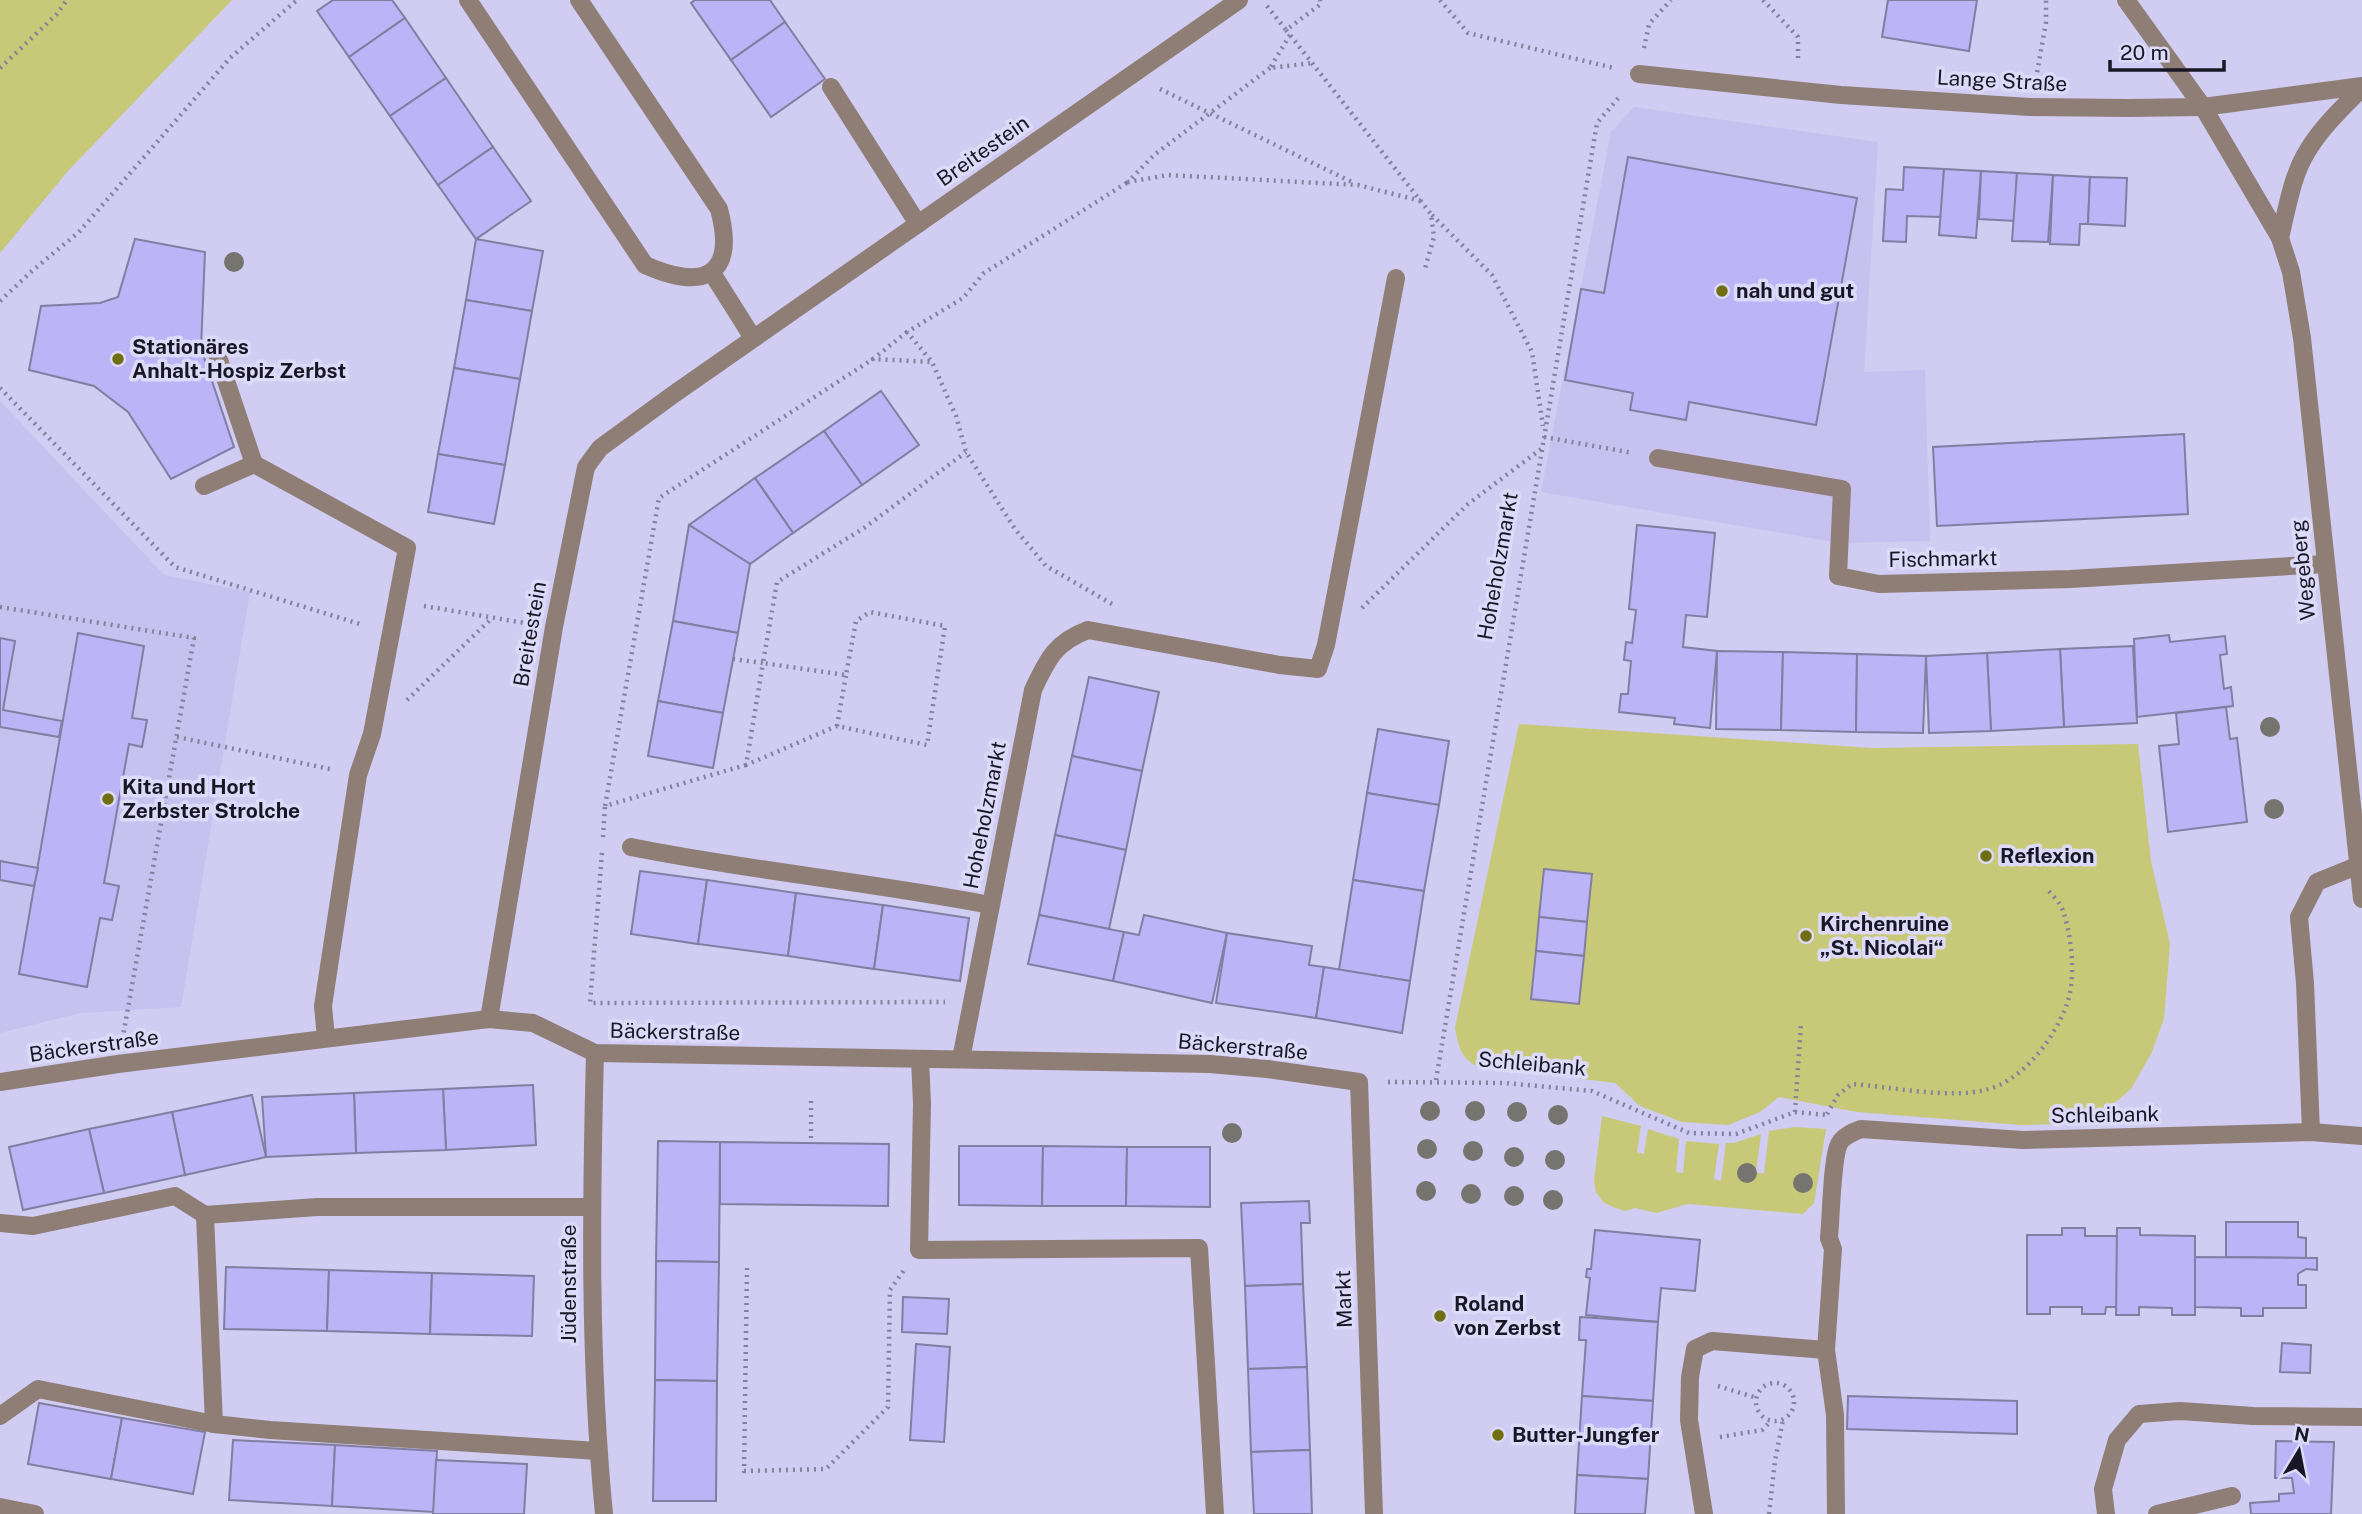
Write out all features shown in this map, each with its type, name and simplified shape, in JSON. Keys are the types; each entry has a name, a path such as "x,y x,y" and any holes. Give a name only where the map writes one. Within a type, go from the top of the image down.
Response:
{"street":[{"path":"468,0 645,265 667,275 695,278 712,273 724,255 725,234 719,209 579,0"},
{"name":"Breitestein","path":"489,1019 554,627 586,467 600,448 753,338 1239,0"},
{"name":"Wegeberg","path":"2126,0 2203,107 2280,238 2291,272 2302,338 2325,564 2358,816 2362,899"},
{"name":"Lange Straße","path":"1639,74 1798,90 2030,107 2203,107 2362,87"},
{"path":"2280,238 2296,175 2308,150 2362,87"},
{"path":"831,88 918,224"},
{"path":"712,273 753,338"},
{"path":"1389,314 1396,278"},
{"name":"Hoheholzmarkt","path":"961,1059 1033,690 1045,664 1061,643 1088,630 1280,665 1318,669 1326,645 1389,314"},
{"path":"218,354 254,464 407,548 372,734 358,775 323,1006 326,1038"},
{"name":"Fischmarkt","path":"1658,458 1842,489 1838,576 1879,584 2070,579 2325,564"},
{"path":"204,486 254,464"},
{"path":"631,847 689,859 935,894 990,905"},
{"path":"2311,1132 2305,983 2299,917 2317,882 2359,864"},
{"name":"Bäckerstraße","path":"0,1082 118,1064 489,1019 533,1023 595,1053 1210,1064 1359,1082"},
{"name":"Jüdenstraße","path":"595,1053 592,1340 604,1514"},
{"path":"920,1059 922,1104 919,1250 1199,1248 1215,1514"},
{"name":"Markt","path":"1359,1082 1374,1514"},
{"name":"Schleibank","path":"1850,1133 1861,1129 2023,1140 2311,1132 2362,1136"},
{"path":"1836,1514 1835,1415 1826,1350 1833,1249 1829,1238 1839,1143 1850,1133"},
{"path":"0,1223 33,1226 174,1196 205,1215 317,1207 592,1207"},
{"path":"205,1215 214,1424"},
{"path":"1704,1514 1689,1420 1690,1377 1695,1349 1712,1340 1826,1350"},
{"path":"0,1416 38,1390 214,1424 598,1451"},
{"path":"2106,1514 2103,1489 2117,1440 2139,1414 2180,1411 2253,1416 2362,1417"},
{"path":"2157,1514 2232,1496"},
{"path":"0,1507 35,1514"}],"path":[{"path":"0,68 56,15 67,0"},
{"path":"0,301 79,232 179,120 230,58 297,0"},
{"path":"1263,0 1431,214 1492,275 1532,352 1544,434 1658,458"},
{"path":"971,1002 590,1003 605,806 659,498 962,298 984,273 1128,182 1154,155 1270,68 1288,33 1321,4 1320,0"},
{"path":"1440,0 1468,33 1639,74 1649,24 1671,0"},
{"path":"1763,0 1798,37 1798,90"},
{"path":"2030,107 2046,22 2046,0"},
{"path":"1270,68 1312,63"},
{"name":"Hoheholzmarkt","path":"1436,1080 1597,123 1639,74"},
{"path":"1132,75 1357,185"},
{"path":"1128,182 1168,175 1357,185 1421,201"},
{"path":"1389,314 1417,295 1434,237 1431,214"},
{"path":"907,332 932,362 956,416 966,452 1014,528 1046,566 1123,609 1124,636"},
{"path":"873,359 932,362"},
{"path":"0,388 175,567 391,634"},
{"path":"1360,609 1468,504 1542,448"},
{"path":"746,765 777,582 863,528 966,452"},
{"path":"397,601 554,627"},
{"path":"0,607 194,638 118,1064"},
{"path":"605,806 746,765 837,726 927,745 945,626 870,612 856,621 837,726"},
{"path":"372,734 492,618"},
{"path":"733,659 846,675"},
{"path":"177,737 358,775"},
{"path":"1850,1133 1827,1115 1838,1095 1852,1084 1961,1095 1987,1090 2005,1082 2021,1071 2039,1051 2067,1002 2071,979 2064,911 2046,888"},
{"path":"1795,1112 1801,1023"},
{"name":"Schleibank","path":"1359,1082 1436,1080 1592,1091 1689,1133 1736,1134 1795,1112 1827,1115"},
{"path":"811,1101 811,1143"},
{"path":"747,1268 744,1471 826,1469 888,1407 890,1290 919,1250"},
{"path":"1690,1377 1757,1398"},
{"path":"1769,1514 1783,1420 1793,1410 1794,1404 1791,1391 1787,1387 1768,1384 1759,1392 1758,1409 1765,1419 1783,1420"},
{"path":"1692,1437 1718,1438 1762,1430 1771,1421"}],"shaded area":[{"path":"1634,107 1878,142 1864,372 1925,370 1930,541 1840,543 1541,492 1611,132"},
{"name":"Kita und Hort Zerbster Strolche","path":"0,401 164,575 250,592 181,1007 81,1013 0,1033"}],"green space":[{"path":"0,0 232,0 68,171 0,253"},
{"path":"1519,724 1872,748 2138,744 2151,861 2170,944 2164,1019 2151,1054 2131,1089 2091,1123 2021,1125 1857,1112 1779,1097 1760,1112 1728,1125 1682,1122 1640,1106 1615,1083 1475,1065 1463,1054 1455,1028"},
{"path":"1602,1116 1641,1126 1637,1152 1644,1154 1648,1129 1679,1139 1676,1172 1683,1173 1686,1141 1719,1144 1714,1179 1721,1181 1726,1143 1761,1134 1756,1172 1764,1174 1769,1131 1795,1127 1826,1129 1814,1203 1803,1214 1688,1204 1656,1213 1635,1208 1625,1211 1613,1207 1603,1202 1596,1192 1594,1181"}],"building":[{"path":"333,0 392,0 405,18 349,57 317,11"},
{"path":"695,0 770,0 785,22 731,60 691,3"},
{"path":"1888,0 1977,0 1969,51 1882,37"},
{"path":"405,18 446,78 390,116 349,57"},
{"path":"785,22 825,79 771,117 731,60"},
{"path":"446,78 493,147 438,185 390,116"},
{"path":"493,147 531,201 476,239 438,185"},
{"name":"nah und gut","path":"1628,157 1857,198 1816,425 1689,402 1686,420 1630,410 1633,393 1565,380 1581,289 1604,293"},
{"path":"1904,167 1944,169 1942,217 1907,216 1906,242 1883,241 1886,189 1903,190"},
{"path":"1944,169 1981,171 1976,238 1939,235"},
{"path":"1981,171 2017,173 2015,221 1979,219"},
{"path":"2017,173 2053,175 2048,242 2012,241"},
{"path":"2053,175 2090,177 2088,224 2080,224 2079,245 2050,244"},
{"path":"2090,177 2127,178 2125,226 2088,224"},
{"name":"Stationäres Anhalt-Hospiz Zerbst","path":"135,239 205,252 201,348 234,447 171,479 128,412 94,386 29,370 41,306 100,303 118,297"},
{"path":"476,239 543,251 532,311 466,300"},
{"path":"466,300 532,311 520,379 454,368"},
{"path":"454,368 520,379 505,465 438,454"},
{"path":"881,391 919,445 862,485 824,431"},
{"path":"824,431 862,485 793,533 755,478"},
{"path":"2184,434 2188,514 1937,526 1933,447"},
{"path":"438,454 505,465 494,524 428,512"},
{"path":"755,478 793,533 750,564 689,525"},
{"path":"689,525 750,564 738,633 673,621"},
{"path":"1637,525 1715,533 1707,617 1686,615 1683,647 1717,651 1710,728 1674,724 1675,718 1619,712 1621,694 1628,694 1631,661 1624,660 1626,642 1632,643 1636,610 1629,609"},
{"path":"673,621 738,633 723,713 658,701"},
{"path":"78,633 144,646 132,718 147,720 142,747 129,744 104,883 119,886 112,920 100,918 87,987 19,974"},
{"path":"2169,635 2170,642 2225,636 2227,654 2220,655 2224,689 2231,687 2233,706 2137,717 2134,639"},
{"path":"0,638 15,641 3,710 62,721 59,737 0,727"},
{"path":"2133,646 2137,723 2064,727 2060,649"},
{"path":"2060,649 2064,727 1991,731 1987,653"},
{"path":"1717,651 1783,652 1781,730 1716,729"},
{"path":"1783,652 1857,654 1856,732 1781,730"},
{"path":"1987,653 1991,731 1929,733 1926,656"},
{"path":"1857,654 1926,656 1923,733 1856,732"},
{"path":"1089,677 1159,692 1142,771 1072,756"},
{"path":"658,701 723,713 713,768 648,756"},
{"path":"2226,707 2230,739 2237,738 2247,822 2168,832 2159,746 2179,744 2176,713"},
{"path":"1378,729 1449,741 1439,805 1367,793"},
{"path":"1072,756 1142,771 1126,850 1055,835"},
{"path":"1367,793 1439,805 1424,891 1353,880"},
{"path":"1055,835 1126,850 1109,929 1039,915"},
{"path":"0,861 38,868 34,886 0,880"},
{"path":"1544,869 1592,874 1587,922 1539,917"},
{"path":"640,871 707,880 698,944 631,934"},
{"path":"707,880 796,893 788,956 698,944"},
{"path":"1353,880 1424,891 1410,981 1339,970"},
{"path":"796,893 883,905 874,969 788,956"},
{"path":"883,905 969,918 960,981 874,969"},
{"path":"1039,915 1124,932 1113,981 1028,964"},
{"path":"1144,915 1227,933 1212,1003 1113,981 1124,932 1139,935"},
{"path":"1539,917 1587,922 1584,956 1536,951"},
{"path":"1227,933 1312,946 1309,965 1324,967 1316,1018 1216,1003"},
{"path":"1536,951 1584,956 1579,1004 1531,999"},
{"path":"1324,967 1410,981 1402,1033 1316,1018"},
{"path":"533,1085 536,1145 446,1150 443,1089"},
{"path":"443,1089 446,1150 356,1153 354,1093"},
{"path":"354,1093 356,1153 266,1157 262,1097"},
{"path":"252,1095 266,1157 185,1175 172,1112"},
{"path":"172,1112 185,1175 104,1193 89,1129"},
{"path":"89,1129 104,1193 23,1210 9,1147"},
{"path":"658,1141 720,1142 719,1262 656,1261"},
{"path":"720,1142 889,1144 888,1206 720,1204"},
{"path":"959,1146 1043,1146 1042,1206 959,1205"},
{"path":"1043,1146 1127,1147 1126,1206 1042,1206"},
{"path":"1127,1147 1210,1147 1210,1207 1126,1206"},
{"path":"1309,1201 1310,1223 1301,1223 1303,1284 1245,1286 1241,1203"},
{"path":"2226,1222 2298,1222 2298,1237 2306,1238 2306,1258 2226,1257"},
{"path":"2062,1228 2085,1228 2085,1236 2117,1236 2117,1307 2106,1307 2105,1314 2082,1314 2082,1307 2050,1307 2050,1314 2027,1314 2027,1235 2062,1235"},
{"path":"2117,1228 2140,1228 2140,1235 2195,1236 2195,1315 2172,1315 2172,1308 2139,1307 2139,1315 2116,1315"},
{"path":"1595,1230 1700,1240 1695,1291 1661,1288 1658,1322 1586,1315 1590,1278 1586,1277 1587,1269 1591,1269"},
{"path":"2195,1257 2317,1258 2317,1270 2306,1269 2298,1274 2298,1285 2306,1285 2306,1308 2263,1308 2263,1316 2241,1316 2241,1308 2195,1307"},
{"path":"656,1261 719,1262 717,1381 655,1380"},
{"path":"226,1267 329,1270 327,1331 224,1329"},
{"path":"329,1270 432,1273 430,1334 327,1331"},
{"path":"432,1273 534,1276 532,1336 430,1334"},
{"path":"1303,1284 1307,1367 1248,1369 1245,1286"},
{"path":"903,1297 949,1299 947,1334 902,1332"},
{"path":"1580,1317 1658,1322 1653,1401 1582,1396 1586,1340 1579,1340"},
{"path":"2282,1343 2311,1345 2310,1373 2280,1372"},
{"path":"916,1344 950,1347 944,1442 910,1440"},
{"path":"1307,1367 1310,1450 1251,1452 1248,1369"},
{"path":"655,1380 717,1381 716,1501 653,1501"},
{"path":"1582,1396 1653,1401 1648,1479 1577,1475"},
{"path":"1848,1396 2017,1401 2017,1434 1847,1429"},
{"path":"39,1403 122,1418 111,1479 28,1464"},
{"path":"122,1418 205,1432 193,1494 111,1479"},
{"path":"233,1440 335,1445 332,1506 229,1500"},
{"path":"2276,1441 2334,1442 2331,1514 2251,1514 2250,1503 2279,1501 2279,1494 2294,1493 2292,1478 2275,1478"},
{"path":"335,1445 437,1451 434,1512 332,1506"},
{"path":"1310,1450 1312,1514 1254,1514 1251,1452"},
{"path":"436,1460 527,1464 524,1514 433,1514"},
{"path":"1577,1475 1648,1479 1645,1514 1575,1514"}],"place":[{"name":"nah und gut","path":"1722,291"},
{"name":"Stationäres Anhalt-Hospiz Zerbst","path":"118,359"},
{"name":"Kita und Hort Zerbster Strolche","path":"108,799"},
{"name":"Reflexion","path":"1986,856"},
{"name":"Kirchenruine „St. Nicolai“","path":"1806,936"},
{"name":"Roland von Zerbst","path":"1440,1316"},
{"name":"Butter-Jungfer","path":"1498,1435"}]}
